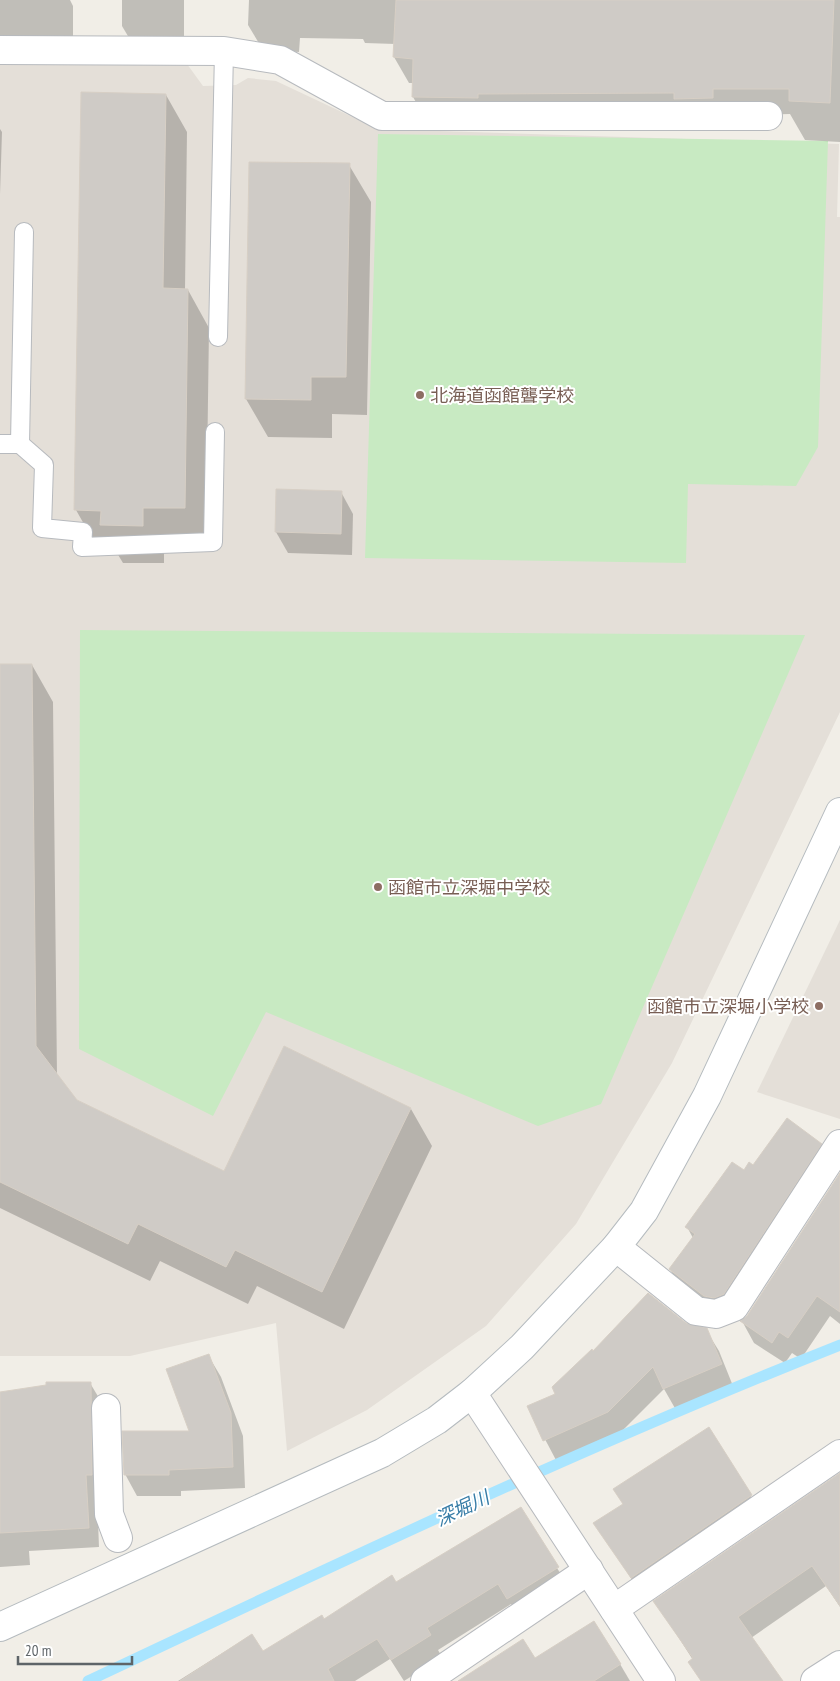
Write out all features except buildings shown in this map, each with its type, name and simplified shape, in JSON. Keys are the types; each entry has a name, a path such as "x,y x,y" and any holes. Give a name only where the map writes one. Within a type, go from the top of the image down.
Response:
{"street":[{"path":"0,50 224,50 280,60 382,116 768,116"},
{"path":"0,1627 382,1453 436,1420 472,1393 522,1347 616,1247 644,1211 707,1096 840,812"},
{"path":"616,1247 696,1311 716,1314 734,1307 840,1144"},
{"path":"472,1393 538,1496 662,1681"},
{"path":"106,1408 109,1514 118,1538"},
{"path":"614,1609 840,1454"},
{"path":"425,1681 589,1570"},
{"path":"815,1681 840,1665"}],"lane":[{"path":"218,337 224,50"},
{"path":"20,444 24,232"},
{"path":"0,444 20,444 44,465 42,528 83,532 82,547 213,542 215,432"}],"shaded area":[{"path":"187,64 203,86 236,85 248,78 276,81 378,129 839,144 837,217 840,217 840,712 672,1063 576,1224 486,1326 367,1410 287,1451 276,1323 130,1356 0,1356 0,65"},
{"name":"函館市立深堀小学校","path":"840,920 840,1119 757,1092"}],"green space":[{"path":"378,134 828,141 818,447 796,486 688,484 686,563 365,558"},
{"path":"80,630 805,635 601,1104 538,1126 266,1012 213,1116 79,1049"}],"waterway":[{"name":"深堀川","path":"88,1681 461,1507 650,1424 840,1345"}],"place":[{"name":"北海道函館聾学校","path":"420,395"},
{"name":"函館市立深堀中学校","path":"378,887"},
{"name":"函館市立深堀小学校","path":"819,1006"}]}
